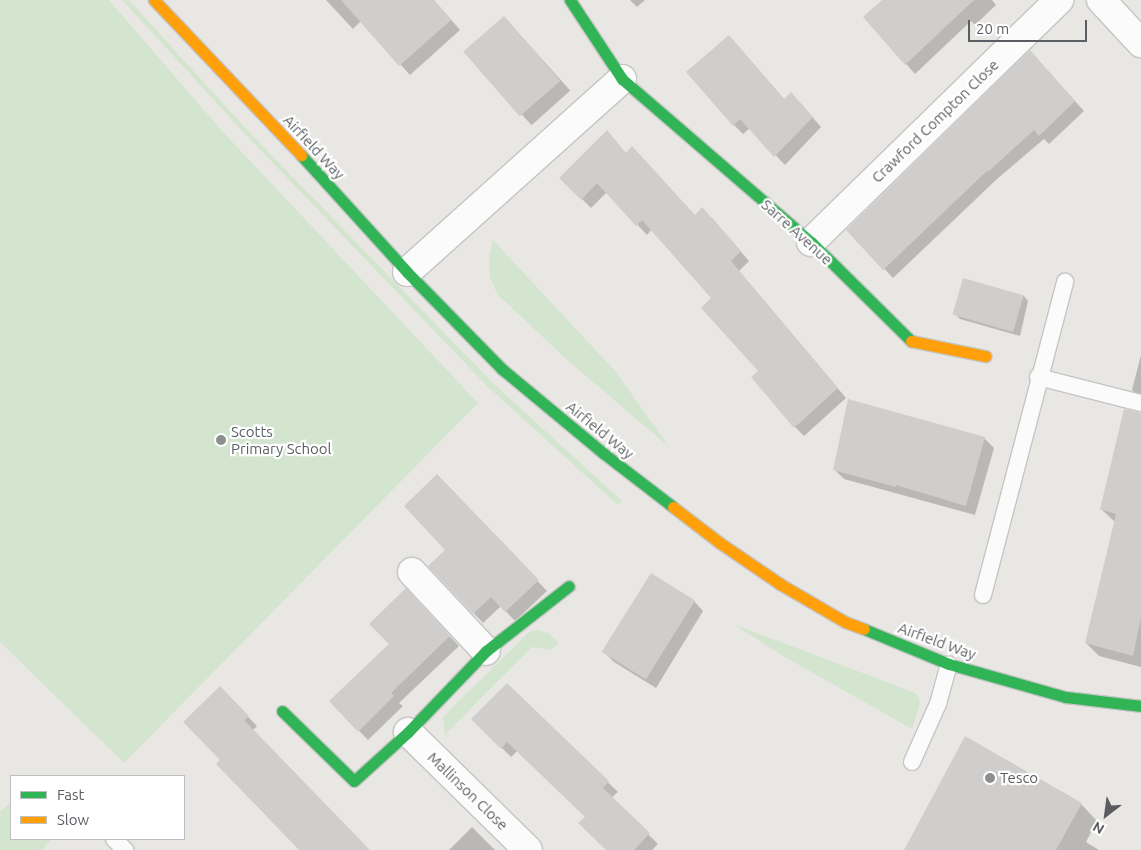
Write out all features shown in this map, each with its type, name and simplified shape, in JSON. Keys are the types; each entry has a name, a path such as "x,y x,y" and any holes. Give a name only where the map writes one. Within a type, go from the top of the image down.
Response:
{"street":[{"name":"Airfield Way","path":"154,0 306,160 407,272 502,368 602,453 720,544 780,584 845,622 949,664 1066,698 1141,706"},
{"name":"Sarre Avenue","path":"570,0 622,79 811,242 909,340 984,356"},
{"name":"Crawford Compton Close","path":"811,242 1059,0"},
{"path":"1101,0 1141,44"},
{"path":"407,272 622,79"},
{"path":"412,572 486,651"},
{"path":"282,711 354,781 408,732 486,651 569,586"},
{"name":"Mallinson Close","path":"408,732 528,850"}],"lane":[{"path":"983,595 1038,378 1065,282"},
{"path":"1038,378 1141,403"},
{"path":"912,762 938,704 949,664"},
{"path":"115,840 125,850"}],"green space":[{"name":"Scotts Primary School","path":"0,0 109,0 223,132 478,403 124,763 0,642"},
{"path":"122,0 129,0 250,133 492,382 622,501 618,505 488,387 246,135"},
{"path":"493,240 616,372 669,447 565,358 497,294 490,277 489,257"},
{"path":"733,624 913,692 918,696 920,702 912,729 783,656"},
{"path":"538,630 549,633 559,643 551,650 532,647 445,735 443,718 448,712 529,632"},
{"path":"10,803 10,840 51,840 42,850 0,850 0,812"}],"building":[{"path":"341,0 434,0 451,20 399,66"},
{"path":"882,0 974,0 905,65 863,17"},
{"path":"504,16 560,81 520,116 463,51"},
{"path":"729,35 784,99 791,92 813,117 774,157 740,119 733,126 686,72"},
{"path":"1030,50 1075,101 1039,136 1034,130 988,172 989,169 883,270 846,230"},
{"path":"607,130 626,153 632,146 695,215 702,207 741,251 731,261 838,388 794,428 751,377 758,371 701,308 711,298 642,220 636,226 597,183 581,200 559,178"},
{"path":"963,278 1024,295 1013,332 953,315"},
{"path":"848,399 985,437 966,506 896,485 896,487 833,470"},
{"path":"1124,409 1141,413 1141,617 1133,656 1085,643 1116,514 1100,509"},
{"path":"437,474 539,580 505,612 491,597 473,614 428,566 445,550 404,506"},
{"path":"651,573 695,601 646,679 602,652"},
{"path":"406,588 450,636 391,693 394,696 358,732 329,701 389,644 369,624"},
{"path":"507,683 609,781 603,788 650,833 634,850 606,850 578,823 585,817 507,742 501,749 471,719"},
{"path":"220,686 249,716 244,720 370,850 299,850 216,764 220,760 183,722"},
{"name":"Tesco","path":"965,736 1082,803 1056,850 904,850"}],"traffic: fast":[{"path":"570,0 622,79 811,242 911,341"},
{"path":"301,155 407,272 502,369 603,453 673,507"},
{"path":"282,711 354,781 408,732 486,651 569,586"},
{"path":"864,629 949,664 1066,697 1141,706"}],"traffic: slow":[{"path":"154,0 301,155"},
{"path":"911,341 985,356"},
{"path":"673,507 720,543 780,584 845,622 864,629"}],"place":[{"name":"Scotts Primary School","path":"221,440"},
{"name":"Tesco","path":"990,778"}]}
